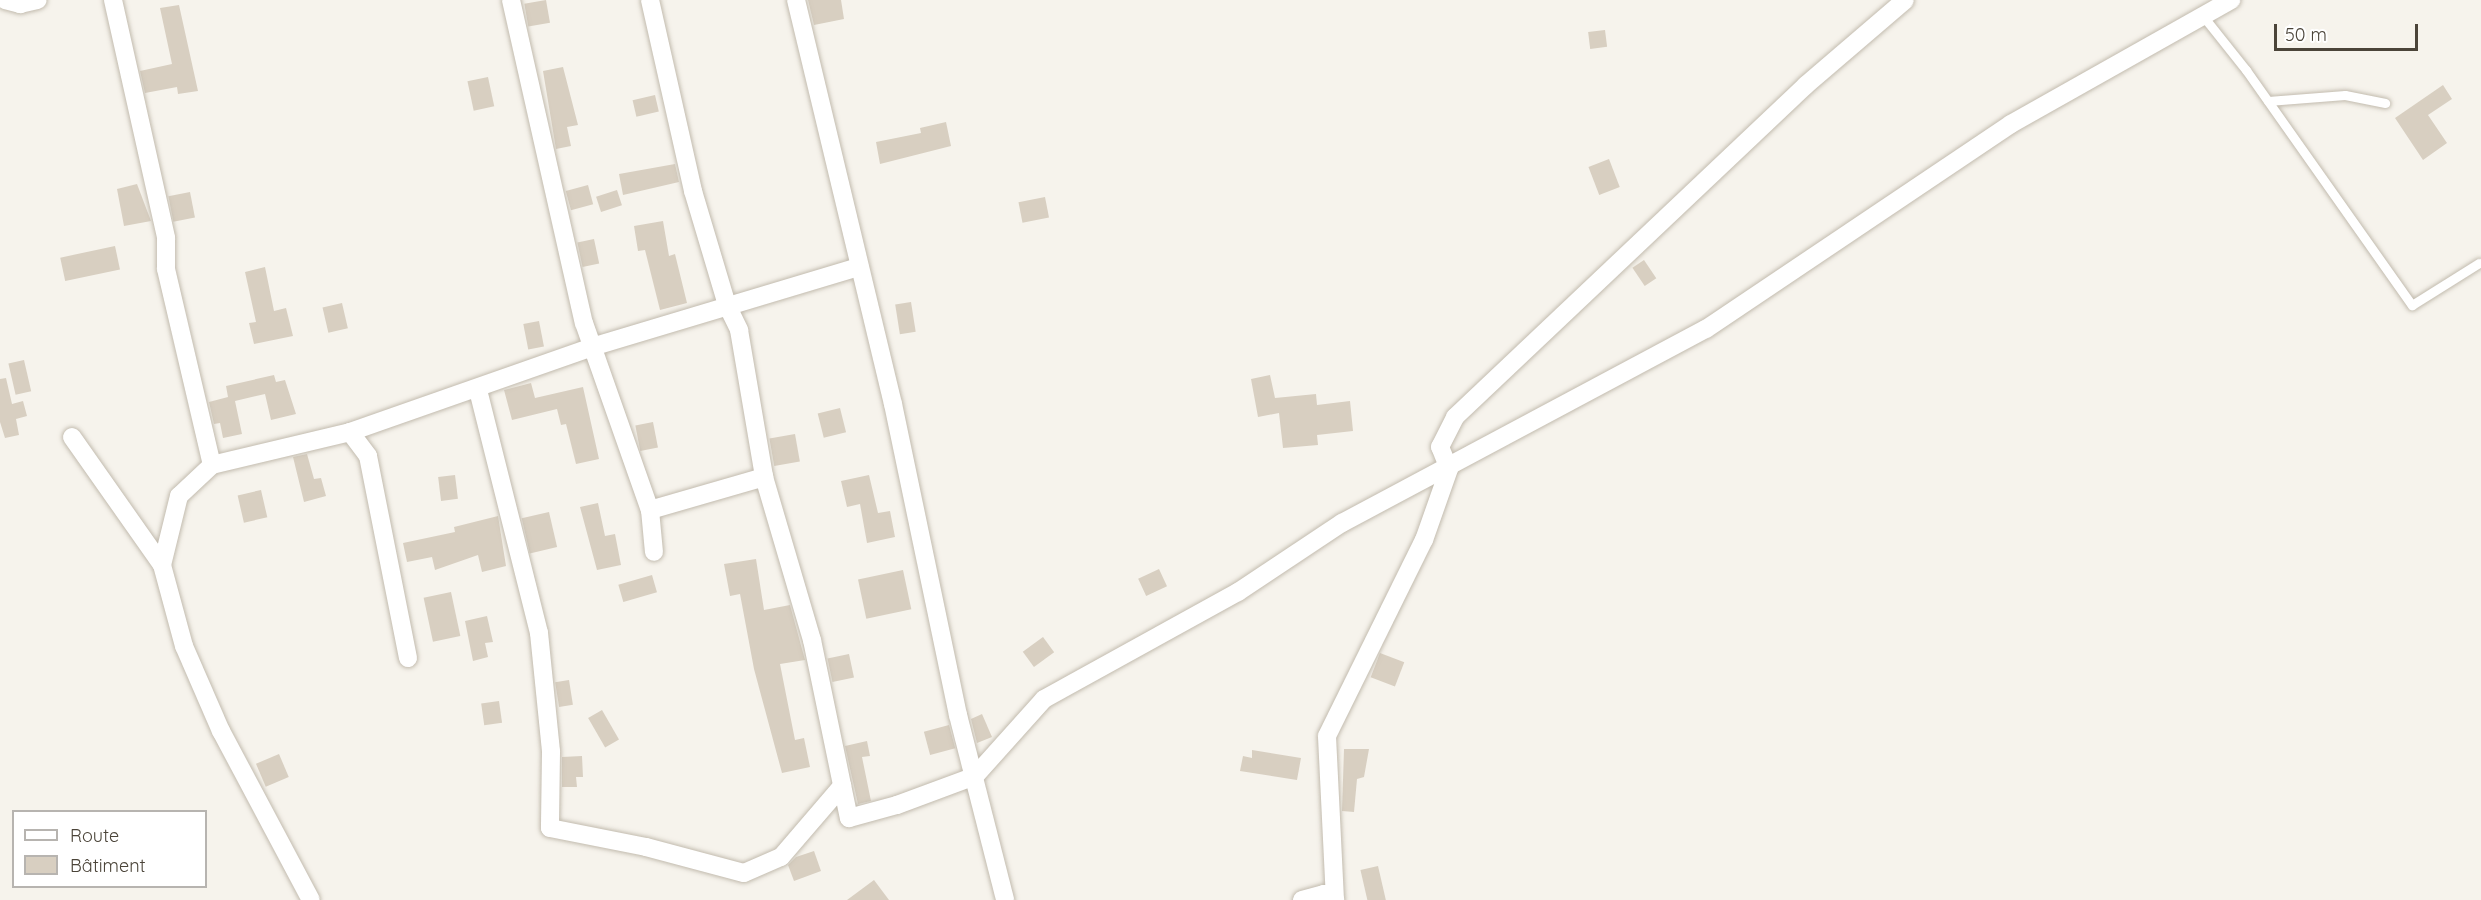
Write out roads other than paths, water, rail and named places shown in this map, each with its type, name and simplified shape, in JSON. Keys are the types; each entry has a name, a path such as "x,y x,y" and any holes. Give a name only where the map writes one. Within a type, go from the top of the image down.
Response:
{"street":[{"path":"5,0 20,4 38,0"},
{"path":"113,0 166,238 168,279 212,465"},
{"path":"511,0 584,323 595,346 650,510 654,552"},
{"path":"650,0 693,191 727,305 739,330 764,477 812,640 849,818 897,805 975,776 1044,699 1238,592 1342,523 1449,469 1706,329 2011,124 2231,0"},
{"path":"796,0 1005,900"},
{"path":"1335,900 1327,736 1424,540 1449,469 1440,447 1455,417 1806,85 1905,0"},
{"path":"162,565 178,496 212,465 350,432 478,390 595,346 859,267"},
{"path":"478,390 539,633 551,752 550,828 646,847 744,873 781,857 842,786"},
{"path":"350,432 368,456 408,658"},
{"path":"72,437 162,565 184,646 221,731 311,900"},
{"path":"650,510 764,477"},
{"path":"1302,900 1324,894 1335,900"}],"lane":[{"path":"2203,16 2268,101 2412,305 2479,263"},
{"path":"2268,101 2344,95 2385,103"}]}
